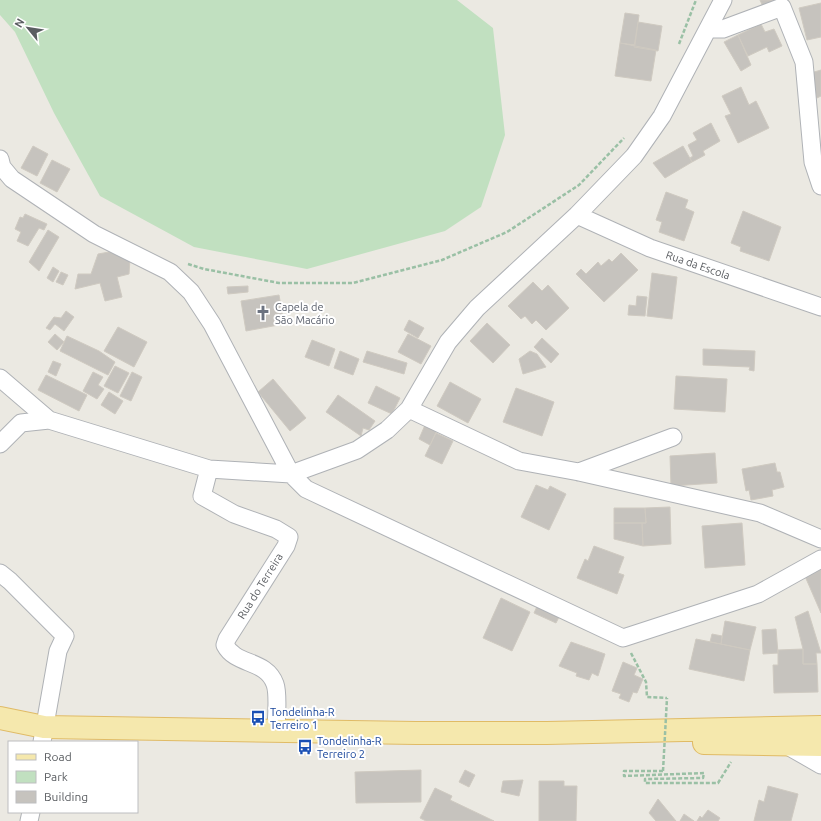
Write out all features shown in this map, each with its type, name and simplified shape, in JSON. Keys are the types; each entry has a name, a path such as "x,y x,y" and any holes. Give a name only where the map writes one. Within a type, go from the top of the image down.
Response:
{"main road":[{"path":"0,718 43,735 276,731 821,737"},
{"path":"745,737 821,727"},
{"path":"745,737 786,745 821,745"}],"street":[{"path":"0,444 21,423 49,420 209,469 291,474 357,450 387,430 409,409 448,342 477,308 577,215 634,156 662,116 723,0"},
{"path":"708,28 723,29 782,7 804,62 813,162 821,186"},
{"path":"0,159 2,167 12,179 94,234 170,272 191,292 212,324 291,474 306,489 623,638 758,594 821,559"},
{"name":"Rua da Escola","path":"577,215 650,248 821,307"},
{"path":"0,378 49,420"},
{"path":"409,409 519,461 580,472 760,513 821,539"},
{"path":"580,472 673,437"},
{"name":"Rua do Terreira","path":"209,469 202,496 234,514 276,529 289,537 286,546 227,639 225,645 229,652 268,671 276,685 276,731"},
{"path":"0,573 10,581 65,636 58,651 43,735"},
{"path":"786,745 821,765"}],"path":[{"path":"678,44 696,0"},
{"path":"182,262 204,269 279,283 353,284 442,260 507,232 579,185 626,136"},
{"path":"623,638 646,682 647,697 667,698 663,771 624,771 624,776 704,773 703,778 645,779 645,783 718,783 745,737"}],"green space":[{"path":"0,0 457,0 493,28 505,135 481,207 445,231 307,269 194,247 100,196 54,113 15,32 0,15"}],"building":[{"path":"760,0 776,0 763,7"},
{"path":"821,3 821,37 807,40 799,8"},
{"path":"625,13 639,15 635,45 620,43"},
{"path":"638,22 662,26 658,51 634,47"},
{"path":"761,24 765,32 774,29 782,46 769,52 767,47 748,56 738,35"},
{"path":"738,35 751,65 741,71 724,42"},
{"path":"620,43 656,50 651,81 615,76"},
{"path":"821,70 821,96 817,98 811,75 814,74 814,72"},
{"path":"741,87 749,105 756,101 769,128 738,143 725,116 731,114 722,96"},
{"path":"711,123 720,141 703,151 705,155 692,162 690,158 693,156 688,145 697,140 693,133"},
{"path":"33,146 48,154 37,176 21,168"},
{"path":"683,146 692,162 665,178 653,163"},
{"path":"52,160 70,169 57,192 40,183"},
{"path":"666,192 688,200 685,208 694,212 684,241 659,232 662,222 656,220"},
{"path":"743,211 781,227 769,261 740,251 741,247 731,243"},
{"path":"25,214 47,224 44,230 39,228 28,246 17,241 21,232 15,229 20,217 23,218"},
{"path":"48,230 59,237 39,271 29,262"},
{"path":"109,252 130,259 129,274 117,277 122,297 105,301 100,283 75,289 78,274 91,274 98,254"},
{"path":"621,253 638,270 604,302 576,274 581,269 586,274 598,262 601,266 609,259 612,262"},
{"path":"53,267 59,271 53,282 47,278"},
{"path":"61,272 68,275 63,285 56,282"},
{"path":"652,273 677,277 672,319 647,316"},
{"path":"533,282 542,291 548,285 569,308 546,330 536,320 532,324 525,316 521,319 508,306"},
{"path":"248,286 248,292 228,294 227,287"},
{"name":"Capela de São Macário","path":"279,295 284,324 246,331 241,301"},
{"path":"637,296 647,297 645,316 628,315 629,305 636,306"},
{"path":"66,311 74,317 64,331 55,324 50,330 46,328 54,317 61,318"},
{"path":"409,320 424,328 418,338 404,330"},
{"path":"487,323 510,345 493,363 470,341"},
{"path":"118,327 147,342 134,367 104,351"},
{"path":"55,334 64,342 57,350 48,342"},
{"path":"408,334 431,346 421,364 398,352"},
{"path":"67,336 99,351 115,362 108,375 60,351"},
{"path":"542,338 559,354 551,363 534,347"},
{"path":"312,340 335,349 329,366 305,357"},
{"path":"703,349 755,351 754,371 749,370 750,367 703,365"},
{"path":"340,351 359,359 353,375 334,368"},
{"path":"367,351 407,363 404,374 363,362"},
{"path":"530,351 537,354 546,367 523,374 519,359"},
{"path":"53,361 61,364 56,376 48,372"},
{"path":"115,366 129,373 118,393 104,386"},
{"path":"93,372 103,377 98,385 104,389 97,399 83,391"},
{"path":"132,372 142,377 131,401 120,396"},
{"path":"46,375 87,395 79,411 38,390"},
{"path":"676,376 727,379 725,412 674,409"},
{"path":"273,379 306,418 290,431 258,392"},
{"path":"450,382 481,399 468,423 437,406"},
{"path":"376,386 400,398 392,414 368,403"},
{"path":"516,388 554,402 542,436 503,422"},
{"path":"109,392 123,401 115,414 101,405"},
{"path":"338,395 375,421 369,430 363,428 361,436 326,412"},
{"path":"425,425 437,430 430,445 419,439"},
{"path":"436,433 453,441 442,464 425,456"},
{"path":"715,453 717,483 671,486 670,456"},
{"path":"775,463 777,472 780,472 784,487 772,490 773,496 751,500 749,490 746,491 742,469"},
{"path":"536,485 548,490 550,486 566,494 549,530 521,517"},
{"path":"670,507 671,544 643,546 642,523 646,523 645,508"},
{"path":"614,508 645,508 646,523 614,523"},
{"path":"614,523 642,523 643,546 614,539"},
{"path":"742,523 745,565 705,568 702,526"},
{"path":"594,546 624,557 618,573 624,575 617,594 577,578 585,559 588,561"},
{"path":"821,567 821,613 804,574"},
{"path":"501,598 530,612 512,651 483,638"},
{"path":"539,602 561,613 556,623 534,613"},
{"path":"808,611 821,653 816,653 817,664 803,664 803,649 795,617"},
{"path":"725,621 756,627 750,650 721,644"},
{"path":"776,629 778,653 763,654 762,630"},
{"path":"712,634 722,636 721,644 710,642"},
{"path":"696,639 750,650 744,681 689,669"},
{"path":"571,642 605,654 598,676 592,673 589,680 576,676 577,673 559,666"},
{"path":"803,649 803,664 817,664 818,692 774,693 773,665 778,665 778,650"},
{"path":"623,662 637,668 634,675 643,679 637,693 633,692 629,702 619,698 621,694 612,691"},
{"path":"421,770 421,802 356,803 355,772"},
{"path":"465,770 475,775 469,787 459,782"},
{"path":"523,780 519,796 501,792 503,781"},
{"path":"539,781 564,781 564,786 577,786 576,821 539,821"},
{"path":"768,786 798,794 791,821 754,821 759,800 764,802"},
{"path":"435,788 452,796 450,800 494,821 426,821 420,818"},
{"path":"658,799 676,821 656,821 649,813"},
{"path":"708,810 720,818 718,821 697,821 700,816 702,818"},
{"path":"684,814 694,821 680,821"}],"place":[{"name":"Capela de São Macário","path":"263,313"},
{"name":"Tondelinha-R Terreiro 1","path":"258,718"},
{"name":"Tondelinha-R Terreiro 2","path":"305,747"}]}
